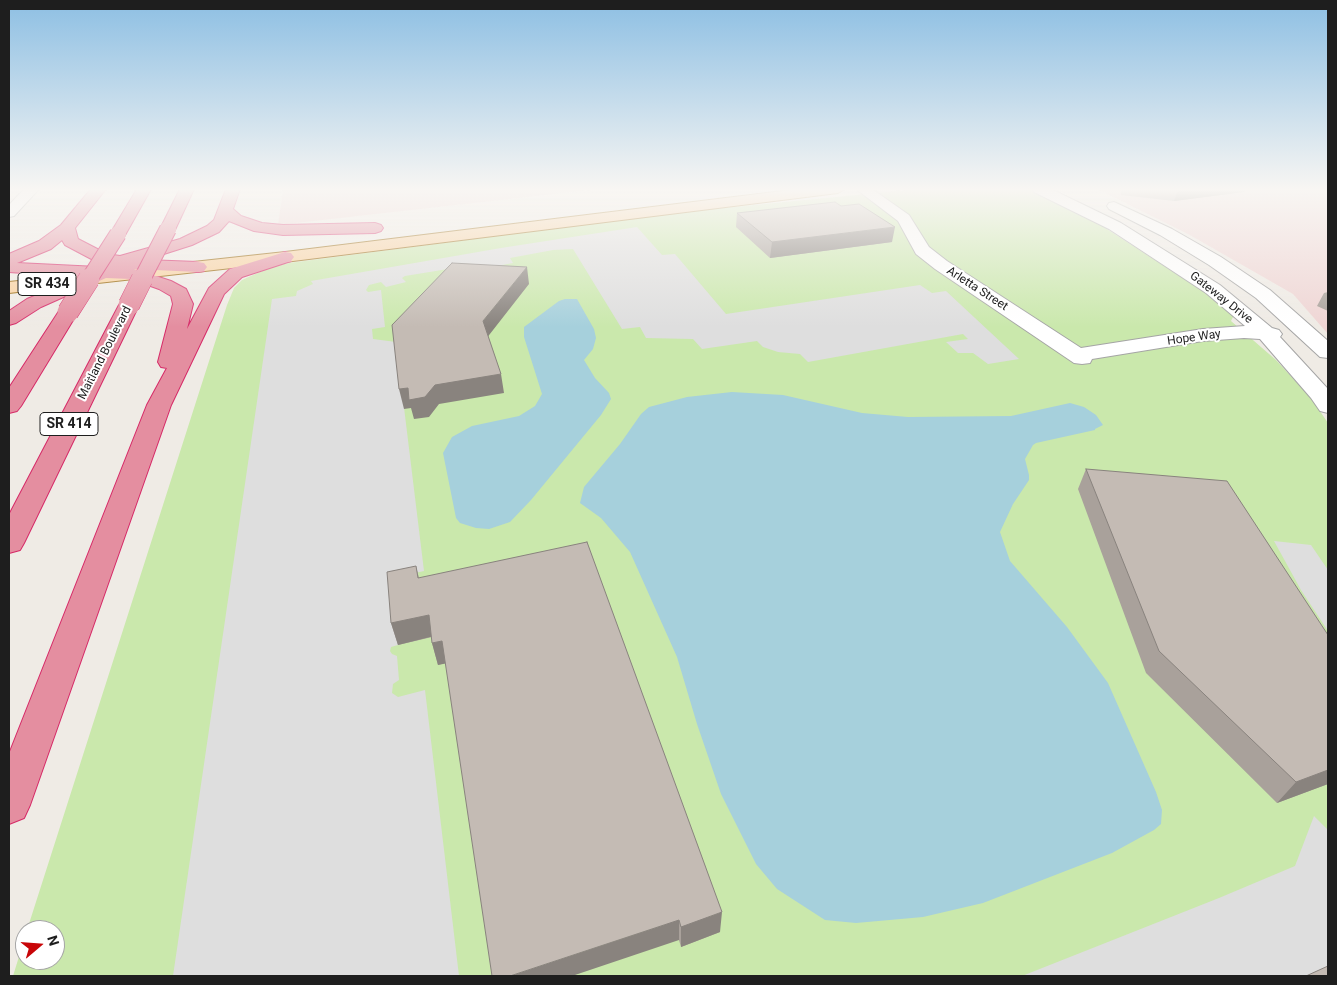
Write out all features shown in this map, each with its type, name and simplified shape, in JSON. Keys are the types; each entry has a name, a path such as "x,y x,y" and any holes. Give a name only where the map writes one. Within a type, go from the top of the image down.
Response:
{"highway":[{"path":"10,266 58,235"},
{"path":"69,235 71,242 127,264 179,293 182,304 159,405"},
{"path":"9,406 117,235"},
{"name":"Maitland Boulevard","path":"9,544 165,235"},
{"path":"127,264 201,235"},
{"path":"127,264 208,249"},
{"path":"9,804 159,405 216,292 236,273 285,257"},
{"path":"127,264 198,267"},
{"path":"10,266 86,275"},
{"path":"9,319 34,302 86,275"}],"main road":[{"path":"258,242 319,235"},
{"path":"198,267 459,235"},
{"name":"SR 434","path":"10,266 127,264"},
{"name":"SR 434","path":"15,287 86,275 127,264"}],"street":[{"name":"Arletta Street","path":"914,235 922,250 941,265 1080,356"},
{"name":"Gateway Drive","path":"1130,235 1213,289 1266,333 1320,394 1328,406"},
{"name":"Gateway Drive","path":"1169,235 1215,261 1263,294 1328,352"},
{"name":"Hope Way","path":"1080,356 1203,336 1244,332 1311,336"}],"shaded area":[{"path":"585,235 644,235 662,255 675,254 726,314 920,285 932,293 946,291 1019,359 988,364 973,353 958,353 946,342 968,339 963,334 808,362 800,354 778,352 763,347 757,341 702,349 693,339 646,338 640,327 622,329 573,249 553,250 510,258 513,263 459,273 454,268 405,276 402,278 406,282 386,287 381,282 369,285 366,290 368,292 381,290 385,327 372,329 373,339 396,342 424,571 388,579 393,594 398,645 391,647 390,651 397,656 399,680 393,684 392,693 398,697 425,690 459,976 173,976 272,299 296,296 297,291 313,284 311,281"},
{"path":"1190,235 1328,235 1328,334 1293,294"},
{"path":"1274,541 1311,545 1328,570 1328,631 1301,590"},
{"path":"1314,816 1328,830 1328,975 1022,976 1295,866"}],"green space":[{"path":"504,235 1116,235 1206,293 1234,315 1231,321 1276,360 1311,398 1328,423 1328,976 13,976 15,970 65,970 65,920 30,920 227,305 234,288 242,280 273,266"}],"water":[{"path":"577,299 594,329 596,338 593,349 584,360 595,378 609,393 611,399 601,415 531,500 510,522 489,529 476,528 460,523 456,518 443,453 452,437 472,426 519,416 535,406 542,394 524,337 524,327 559,301"},
{"path":"732,392 783,395 862,413 908,417 1011,416 1070,403 1084,407 1096,415 1103,425 1095,430 1033,445 1025,459 1029,480 1013,504 1000,532 1010,561 1067,627 1108,683 1156,792 1162,810 1161,824 1154,830 1112,853 983,903 923,917 856,923 825,920 777,889 756,864 721,794 677,657 630,552 601,518 580,503 584,487 620,444 641,414 649,407 687,397"}],"building":[{"path":"764,235 830,235 772,242"},
{"path":"452,263 527,267 483,321 501,374 435,385 425,397 409,400 408,388 399,389 392,325"},
{"path":"1086,469 1227,481 1328,635 1328,770 1296,782 1159,651"},
{"path":"587,542 722,912 681,927 679,920 510,976 492,976 442,641 432,643 429,615 391,623 387,572 416,566 418,578"},
{"path":"1328,966 1328,976 1306,976"}]}
